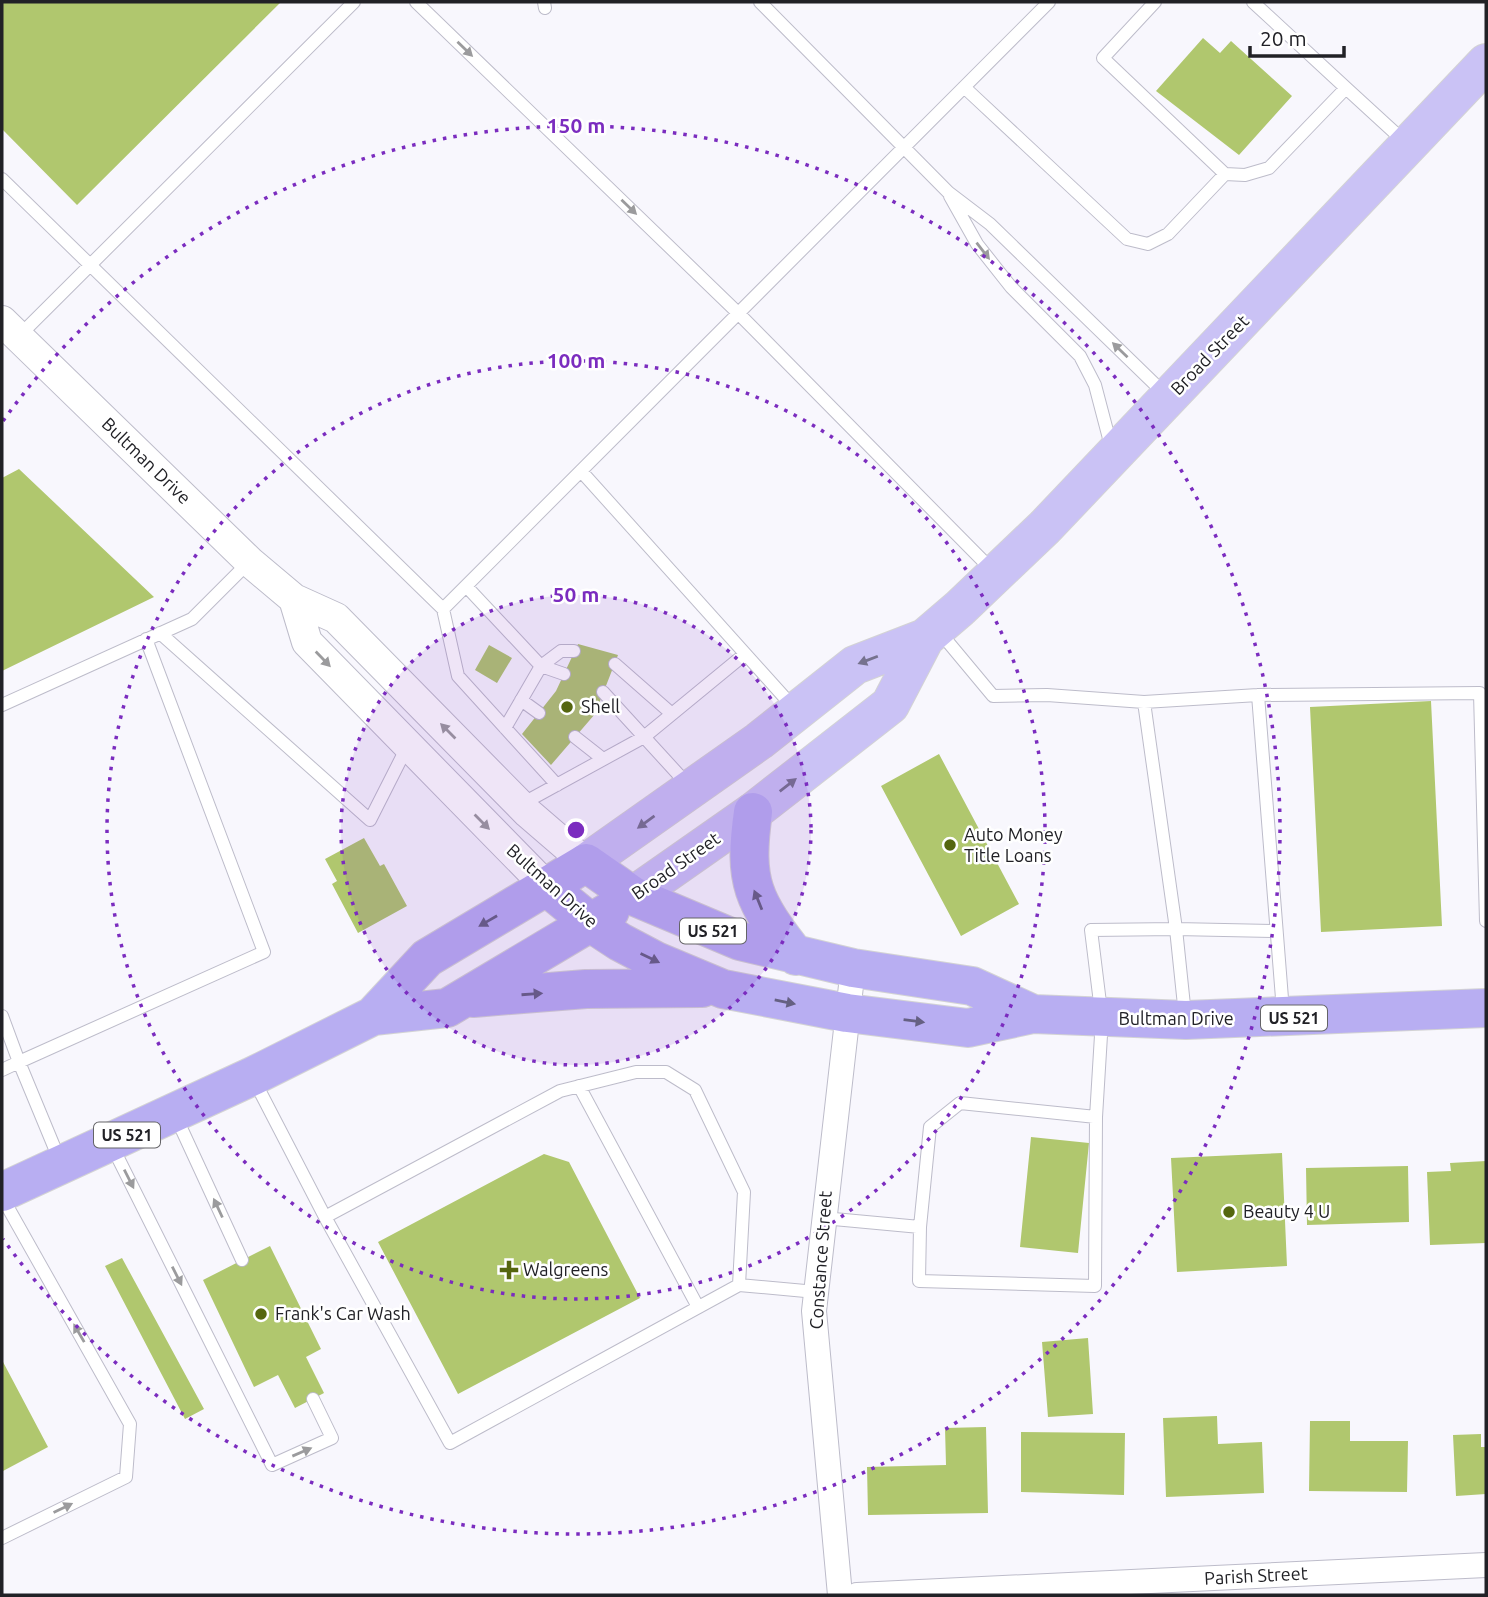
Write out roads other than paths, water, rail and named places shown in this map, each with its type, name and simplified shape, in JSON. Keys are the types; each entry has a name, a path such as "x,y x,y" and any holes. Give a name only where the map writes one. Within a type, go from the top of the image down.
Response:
{"highway":[{"path":"753,812 748,848 749,874 755,898 766,918 796,956"},
{"name":"Broad Street","path":"373,1016 427,958 586,863"},
{"name":"Bultman Drive","path":"586,863 633,896 740,941 853,968 972,986 1033,1014"},
{"name":"Bultman Drive","path":"547,887 591,923 656,961 723,989 847,1013 968,1028 1033,1014 1102,1019 1186,1020 1486,1008"},
{"name":"Broad Street","path":"2,1194 253,1076 373,1016 447,1008 633,896"},
{"name":"US 521","path":"464,999 586,989 723,989"}],"main road":[{"name":"Broad Street","path":"633,896 753,812 890,705 931,633 996,575 1114,456 1486,62"},
{"name":"Broad Street","path":"586,863 692,789 855,665 931,633"}],"street":[{"name":"Bultman Drive","path":"10,329 250,562 294,599 336,618 520,805 586,863"},
{"name":"Bultman Drive","path":"294,599 307,642 547,887"},
{"name":"Constance Street","path":"840,1595 815,1340 816,1292 823,1218 853,968"},
{"name":"Parish Street","path":"857,1595 1486,1564"}],"lane":[{"path":"10,329 89,266 354,2"},
{"path":"416,2 738,313 996,575"},
{"path":"760,2 948,192 990,224 1169,398"},
{"path":"443,609 1049,2"},
{"path":"1155,2 1104,58 1225,173 1245,175 1269,168 1346,88"},
{"path":"1253,2 1409,146"},
{"path":"964,87 1127,239 1148,244 1168,234 1225,173"},
{"path":"2,178 89,266 443,609 458,676 557,785"},
{"path":"948,192 977,244 1011,287 1080,356 1095,385 1114,456"},
{"path":"581,471 797,711"},
{"path":"2,705 192,619 250,562"},
{"path":"466,586 541,666 564,674"},
{"path":"160,633 370,820 407,747"},
{"path":"931,633 993,696 1047,695 1144,702 1258,695 1480,694 1486,921"},
{"path":"2,1070 264,952 146,639"},
{"path":"505,728 541,666 561,651 574,651"},
{"path":"520,805 643,737 745,654"},
{"path":"615,664 672,714"},
{"path":"603,692 692,789"},
{"path":"1258,695 1284,1018"},
{"path":"521,700 539,713"},
{"path":"1144,702 1186,1020"},
{"path":"575,737 603,759"},
{"path":"1096,1116 960,1103 930,1127 920,1227 919,1282 1095,1286 1096,1116 1102,1019 1091,930 1275,931"},
{"path":"2,1016 61,1165"},
{"path":"325,1217 560,1091 636,1072 666,1072 695,1090 744,1192 739,1285"},
{"path":"253,1076 325,1217 450,1443 739,1285 816,1292"},
{"path":"579,1086 698,1307"},
{"path":"175,1113 242,1259"},
{"path":"110,1142 272,1465 332,1438 313,1399"},
{"path":"2,1194 130,1424 126,1477 2,1538"},
{"path":"823,1218 920,1227"}],"place":[{"name":"Shell","path":"567,707"},
{"name":"Auto Money Title Loans","path":"950,845"},
{"name":"Beauty 4 U","path":"1229,1212"},
{"name":"Walgreens","path":"509,1270"},
{"name":"Frank's Car Wash","path":"261,1314"}]}
